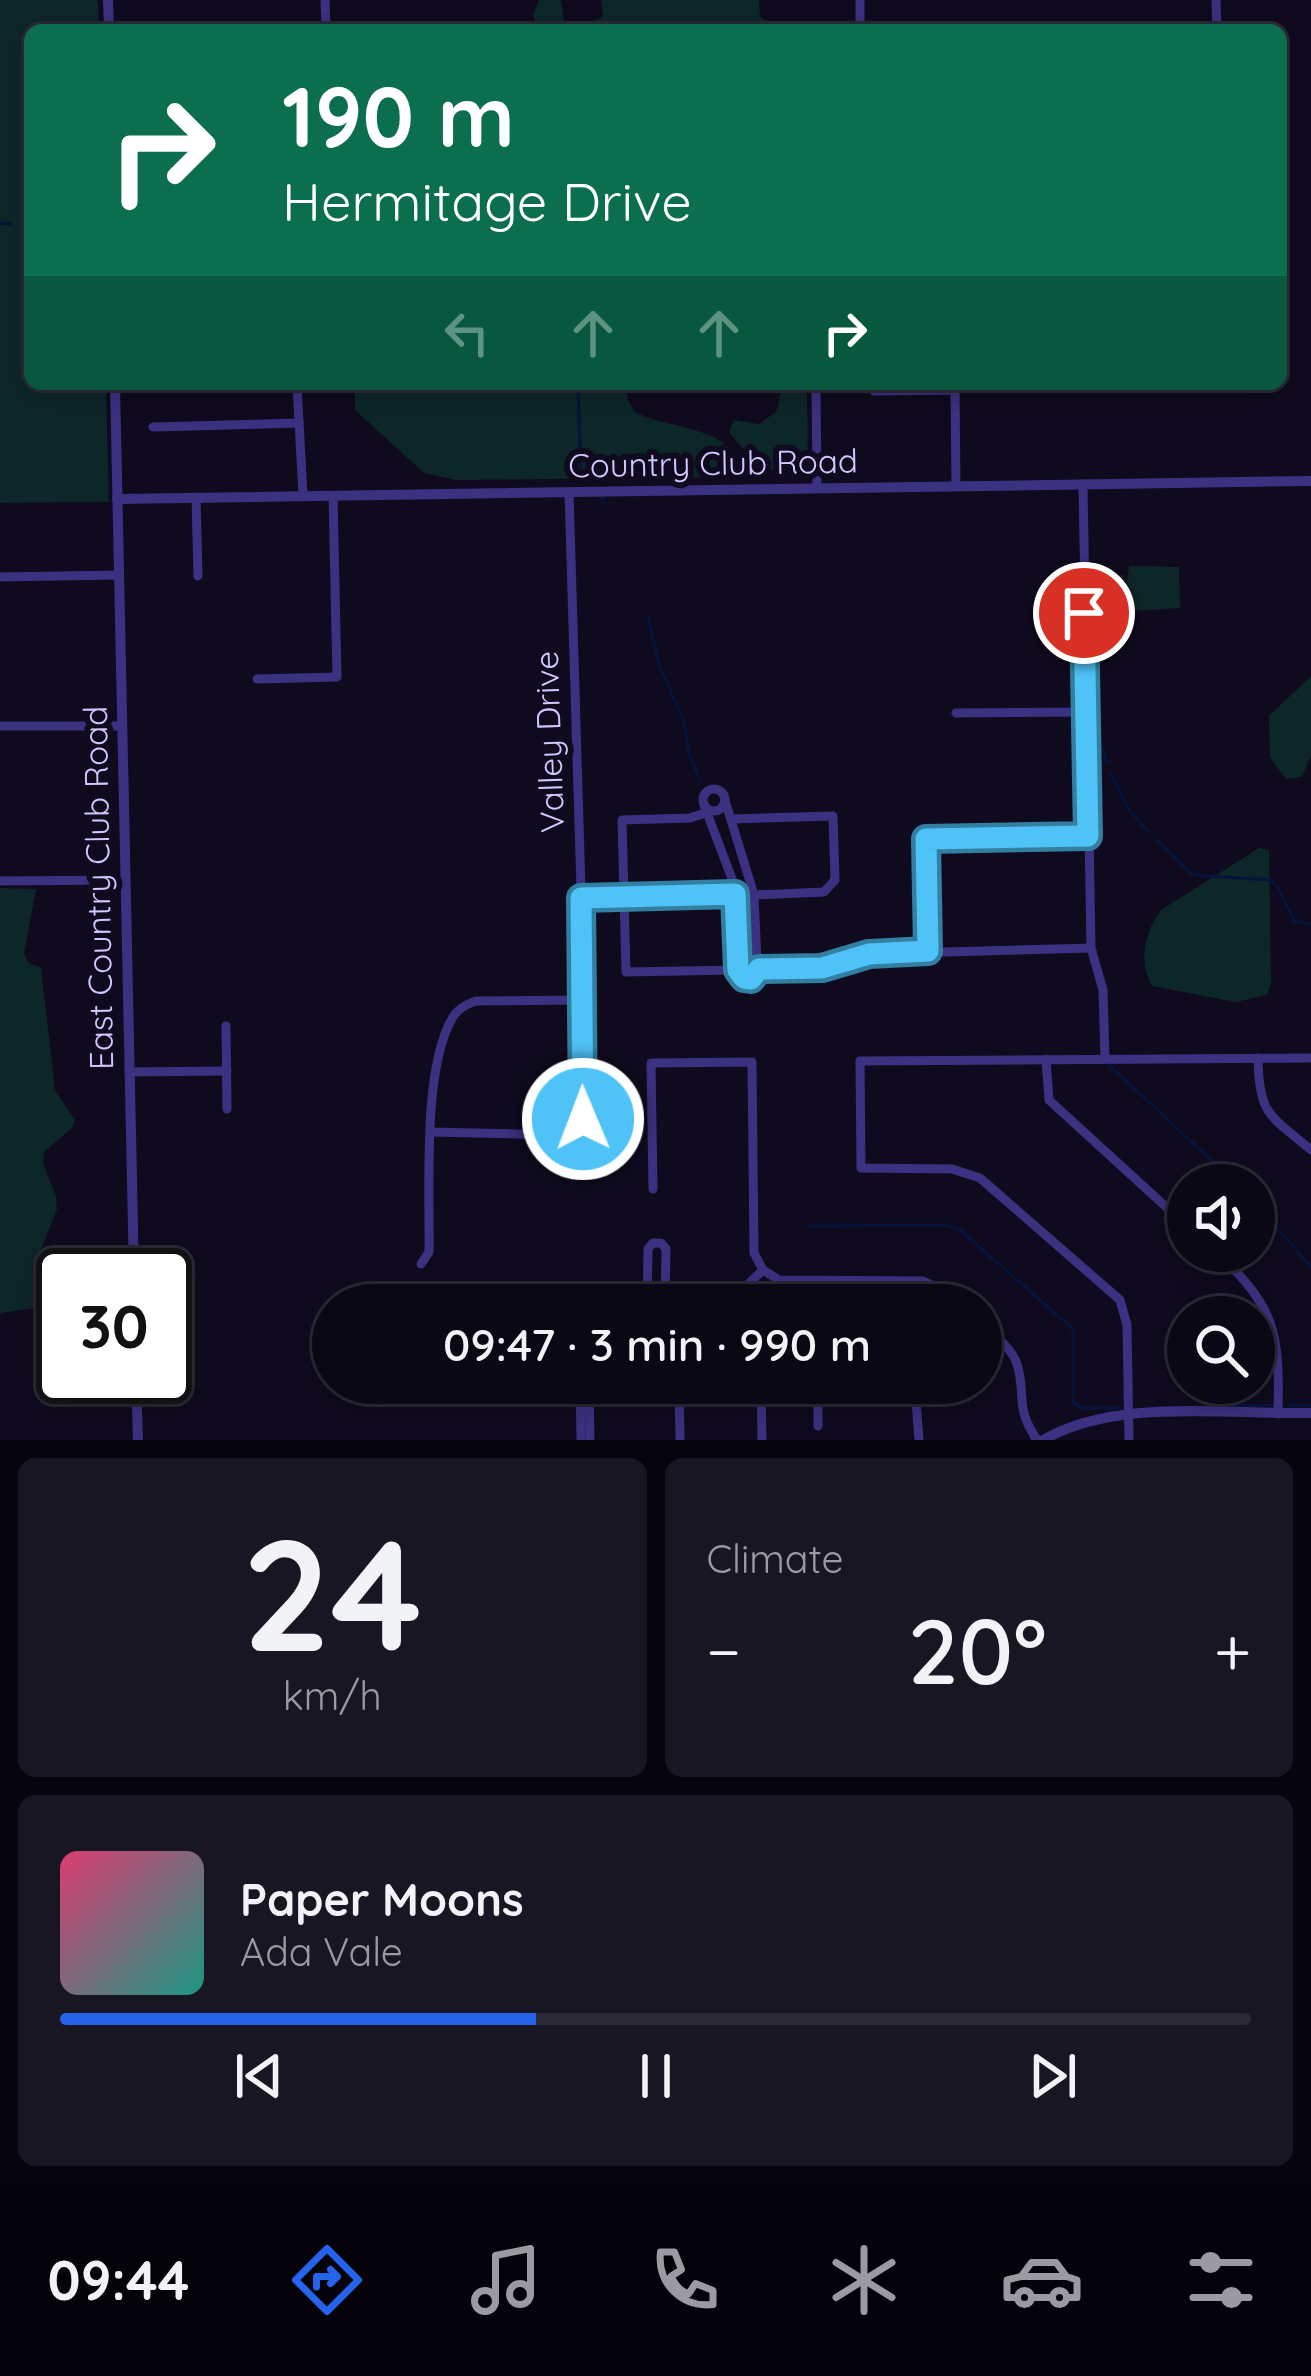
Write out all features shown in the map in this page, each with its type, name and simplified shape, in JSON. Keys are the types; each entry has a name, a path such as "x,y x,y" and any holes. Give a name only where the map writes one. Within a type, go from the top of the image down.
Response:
{"street":[{"name":"East Country Club Road","path":"115,390 133,1248"},
{"path":"297,390 303,496"},
{"path":"815,390 818,488"},
{"path":"874,391 894,390"},
{"path":"955,390 956,486"},
{"path":"152,427 299,423"},
{"name":"Country Club Road","path":"117,499 1311,481"},
{"path":"1084,484 1091,948 1103,990 1105,1059"},
{"name":"Valley Drive","path":"431,1132 576,1132 583,1119 569,492"},
{"path":"256,679 337,677 333,496"},
{"path":"196,498 198,576"},
{"path":"0,577 118,575"},
{"path":"956,713 1085,712"},
{"path":"0,726 122,726"},
{"path":"710,790 724,797 754,895 758,965 754,978 747,979 739,966 735,894 706,808 704,795 710,790"},
{"path":"706,808 690,818 622,820 626,972 739,966 748,958 758,965 822,968 869,954 1091,948"},
{"path":"732,819 833,816 835,880 831,888 754,895"},
{"path":"928,951 926,839 1088,836"},
{"path":"0,881 125,880"},
{"path":"581,898 735,894"},
{"path":"421,1264 430,1252 432,1082 453,1017 476,1001 580,1000"},
{"path":"226,1026 227,1109"},
{"path":"1258,1058 1259,1091 1267,1112 1311,1150"},
{"path":"1129,1440 1127,1325 1113,1292 980,1178 938,1167 861,1168 860,1061 1311,1058"},
{"path":"1046,1059 1049,1100 1167,1208"},
{"path":"653,1189 651,1064 752,1062 754,1253 763,1270 779,1280 930,1284"},
{"path":"129,1072 226,1072"},
{"path":"647,1284 648,1249 661,1243 666,1250 665,1284"},
{"path":"748,1284 763,1270"},
{"path":"1235,1272 1262,1300 1279,1356 1278,1414"},
{"path":"1002,1344 1018,1368 1024,1420 1040,1440 1091,1419 1129,1414 1311,1413"},
{"path":"136,1404 137,1440"},
{"path":"582,1404 586,1440"},
{"path":"586,1440 588,1404"},
{"path":"679,1404 680,1440"},
{"path":"761,1404 761,1440"},
{"path":"818,1404 818,1426"},
{"path":"916,1404 919,1440"}],"green space":[{"path":"0,0 98,0 99,24 24,24 24,390 106,390 109,502 0,503"},
{"path":"539,0 561,0 564,21 578,23 603,16 601,0 759,0 760,16 765,20 792,24 536,24 533,15"},
{"path":"355,390 628,390 635,412 712,436 733,454 736,468 727,477 456,480 424,473 355,410"},
{"path":"781,390 807,390 808,465 803,472 761,470 729,432 734,420 759,424 777,411"},
{"path":"1129,566 1179,567 1180,608 1130,611 1124,601 1123,617 1097,618 1097,575 1123,575 1126,588"},
{"path":"1311,676 1311,756 1302,777 1286,779 1270,757 1269,716"},
{"path":"1259,848 1269,850 1271,983 1267,995 1236,1002 1152,986 1145,947 1161,910"},
{"path":"0,888 36,889 24,954 29,963 41,968 55,1090 75,1120 44,1152 43,1164 57,1209 42,1248 36,1248 36,1308 0,1313"}],"waterway":[{"path":"0,223 10,224"},
{"path":"578,390 581,475 602,480"},
{"path":"602,497 605,505"},
{"path":"648,618 660,667 684,722 690,757 701,781"},
{"path":"1103,747 1107,763"},
{"path":"1110,772 1129,810 1148,831"},
{"path":"1158,841 1193,875 1270,880 1294,921 1311,924"},
{"path":"1110,1066 1215,1164"},
{"path":"810,1226 945,1225 960,1230 1073,1329 1073,1403 1082,1408 1117,1408"},
{"path":"1275,1225 1311,1267"},
{"path":"1218,1406 1274,1405"},
{"path":"1288,1405 1311,1405"}],"route":[{"path":"583,1119 581,898 735,894 738,970 751,979 759,969 822,968 869,954 928,951 926,839 1088,836 1084,613"}]}
